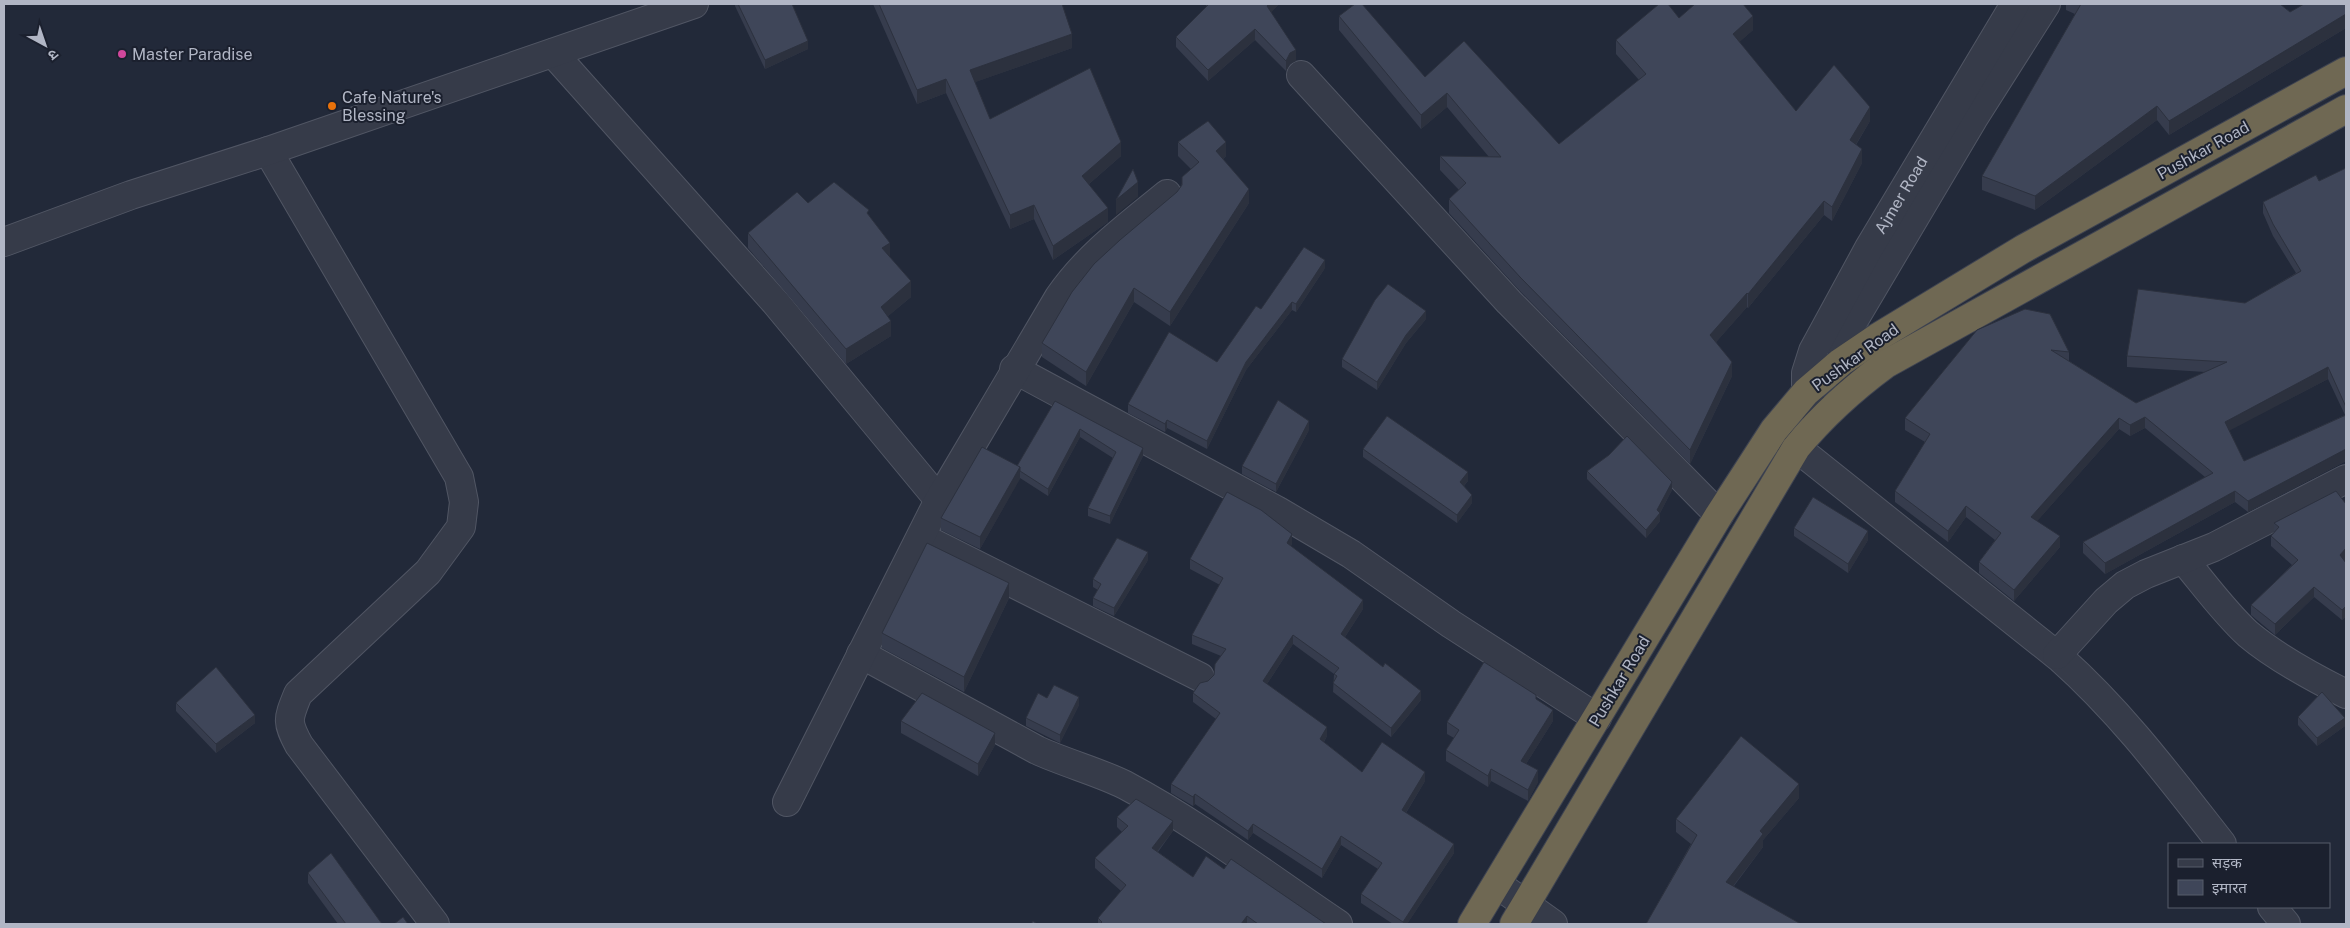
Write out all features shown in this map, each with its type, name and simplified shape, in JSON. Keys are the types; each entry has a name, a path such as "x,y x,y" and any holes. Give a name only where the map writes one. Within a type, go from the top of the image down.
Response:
{"highway":[{"name":"Pushkar Road","path":"1472,924 1719,515 1774,430 1806,392 1841,362 2023,249 2346,71"},
{"name":"Pushkar Road","path":"1520,914 1796,448 1819,420 1853,388 1886,364 2346,109"}],"street":[{"path":"4,242 131,195 268,151 694,4"},
{"name":"Ajmer Road","path":"1806,392 1806,373 1813,351 1874,240 2015,4"},
{"name":"Ajmer Road","path":"1841,362 1841,347 1848,330 1973,119 2046,4"},
{"path":"553,53 775,302 939,500"},
{"path":"1302,76 1509,302 1719,515"},
{"path":"268,151 459,477 464,502 461,527 428,572 298,694 289,726 299,745 435,924"},
{"path":"787,802 939,500 1014,369 1074,275 1093,255 1167,194"},
{"path":"1841,362 1853,388"},
{"path":"1014,369 1278,511 1351,554 1451,624 1597,718"},
{"path":"1806,392 1819,420"},
{"path":"1774,430 2057,655 2094,687 2123,719 2221,843"},
{"path":"2057,655 2106,601 2124,585 2146,574 2214,547 2342,488"},
{"path":"921,537 1200,677"},
{"path":"2183,559 2231,616 2249,634 2267,648 2346,694"},
{"path":"861,654 1037,750 1123,784 1178,815 1338,924"},
{"path":"1497,884 1520,914 1553,924"},
{"path":"2273,908 2286,924"}],"building":[{"path":"738,4 792,4 808,41 765,60"},
{"path":"879,4 1062,4 1072,34 970,70 990,119 1090,68 1121,142 1082,176 1108,208 1053,246 1034,205 1010,215 946,79 917,90"},
{"path":"1209,4 1269,4 1267,6 1296,50 1290,53 1286,61 1255,29 1208,70 1176,37"},
{"path":"1355,4 1362,4 1425,77 1464,41 1559,144 1646,74 1616,40 1659,4 1668,4 1679,18 1695,4 1743,4 1753,16 1733,34 1796,111 1834,65 1870,107 1850,140 1862,149 1832,207 1824,201 1748,294 1710,335 1732,362 1690,450 1520,277 1449,199 1466,183 1440,156 1501,157 1447,93 1421,115 1339,16"},
{"path":"2081,4 2280,4 2290,12 2304,4 2346,4 2346,14 2169,121 2157,106 2035,196 1982,176"},
{"path":"1208,121 1226,142 1216,151 1249,189 1170,312 1134,288 1086,372 1042,343 1072,292 1094,264 1177,192 1182,185 1182,177 1199,162 1178,142"},
{"path":"2346,168 2346,407 2328,367 2225,422 2244,461 2346,415 2346,449 2248,501 2235,491 2105,563 2083,542 2213,473 2145,417 2130,425 2119,418 2031,517 2060,536 2014,590 1979,562 2001,533 1966,506 1948,531 1895,491 1930,434 1905,418 1977,330 2025,309 2050,314 2069,352 2051,350 2136,403 2227,362 2127,356 2138,289 2245,303 2301,271 2273,224 2263,202 2316,175 2319,181"},
{"path":"1133,169 1138,182 1116,200"},
{"path":"834,182 869,210 867,213 890,243 882,248 911,281 881,307 891,321 846,349 748,233 797,192 808,203"},
{"path":"1304,247 1325,260 1296,304 1292,302 1246,362 1207,441 1167,420 1165,424 1128,404 1169,332 1217,362 1256,306 1261,309"},
{"path":"1388,284 1426,311 1406,335 1377,382 1342,359 1375,300"},
{"path":"1278,400 1309,421 1276,484 1242,466"},
{"path":"1055,401 1143,448 1110,516 1088,508 1116,452 1080,429 1048,489 1020,471 1020,467 1017,466"},
{"path":"1387,416 1468,472 1460,482 1472,495 1457,515 1363,449"},
{"path":"1627,436 1672,482 1657,510 1660,513 1646,530 1587,471 1609,455"},
{"path":"982,447 1020,467 980,537 941,518"},
{"path":"2336,491 2346,504 2346,548 2340,555 2346,563 2346,606 2342,610 2314,587 2275,624 2251,605 2298,560 2271,536 2279,527 2274,523"},
{"path":"1227,492 1261,510 1292,534 1287,543 1363,600 1341,634 1383,667 1385,663 1421,691 1391,728 1333,683 1337,676 1334,674 1339,668 1293,635 1263,681 1327,727 1320,739 1362,772 1382,742 1425,772 1402,810 1454,844 1403,922 1361,894 1382,863 1341,836 1322,869 1253,824 1248,831 1195,794 1193,797 1171,784 1220,713 1193,693 1200,683 1208,681 1214,675 1215,664 1226,649 1192,635 1223,578 1190,559"},
{"path":"1813,497 1868,531 1848,564 1794,528"},
{"path":"1117,538 1148,552 1114,608 1093,598 1101,584 1093,579"},
{"path":"927,543 1009,583 964,677 882,633"},
{"path":"1484,662 1536,695 1536,699 1553,710 1521,761 1538,770 1528,790 1491,769 1488,776 1446,750 1459,730 1447,722"},
{"path":"216,667 255,715 216,744 176,703"},
{"path":"1054,685 1079,697 1060,735 1026,718 1038,693 1047,698"},
{"path":"2322,692 2345,718 2317,738 2298,717"},
{"path":"922,693 995,733 978,764 901,721"},
{"path":"1741,736 1799,784 1760,831 1763,834 1726,882 1801,924 1646,924 1697,835 1676,819"},
{"path":"1136,799 1173,821 1152,848 1193,877 1206,856 1224,869 1231,859 1326,924 1258,924 1247,916 1241,924 1100,924 1102,922 1098,918 1126,885 1095,858 1128,826 1117,817"},
{"path":"331,853 382,924 346,924 308,873"},
{"path":"403,917 408,924 394,924"}],"place":[{"name":"Master Paradise","path":"122,54"},
{"name":"Cafe Nature's Blessing","path":"332,106"}]}
